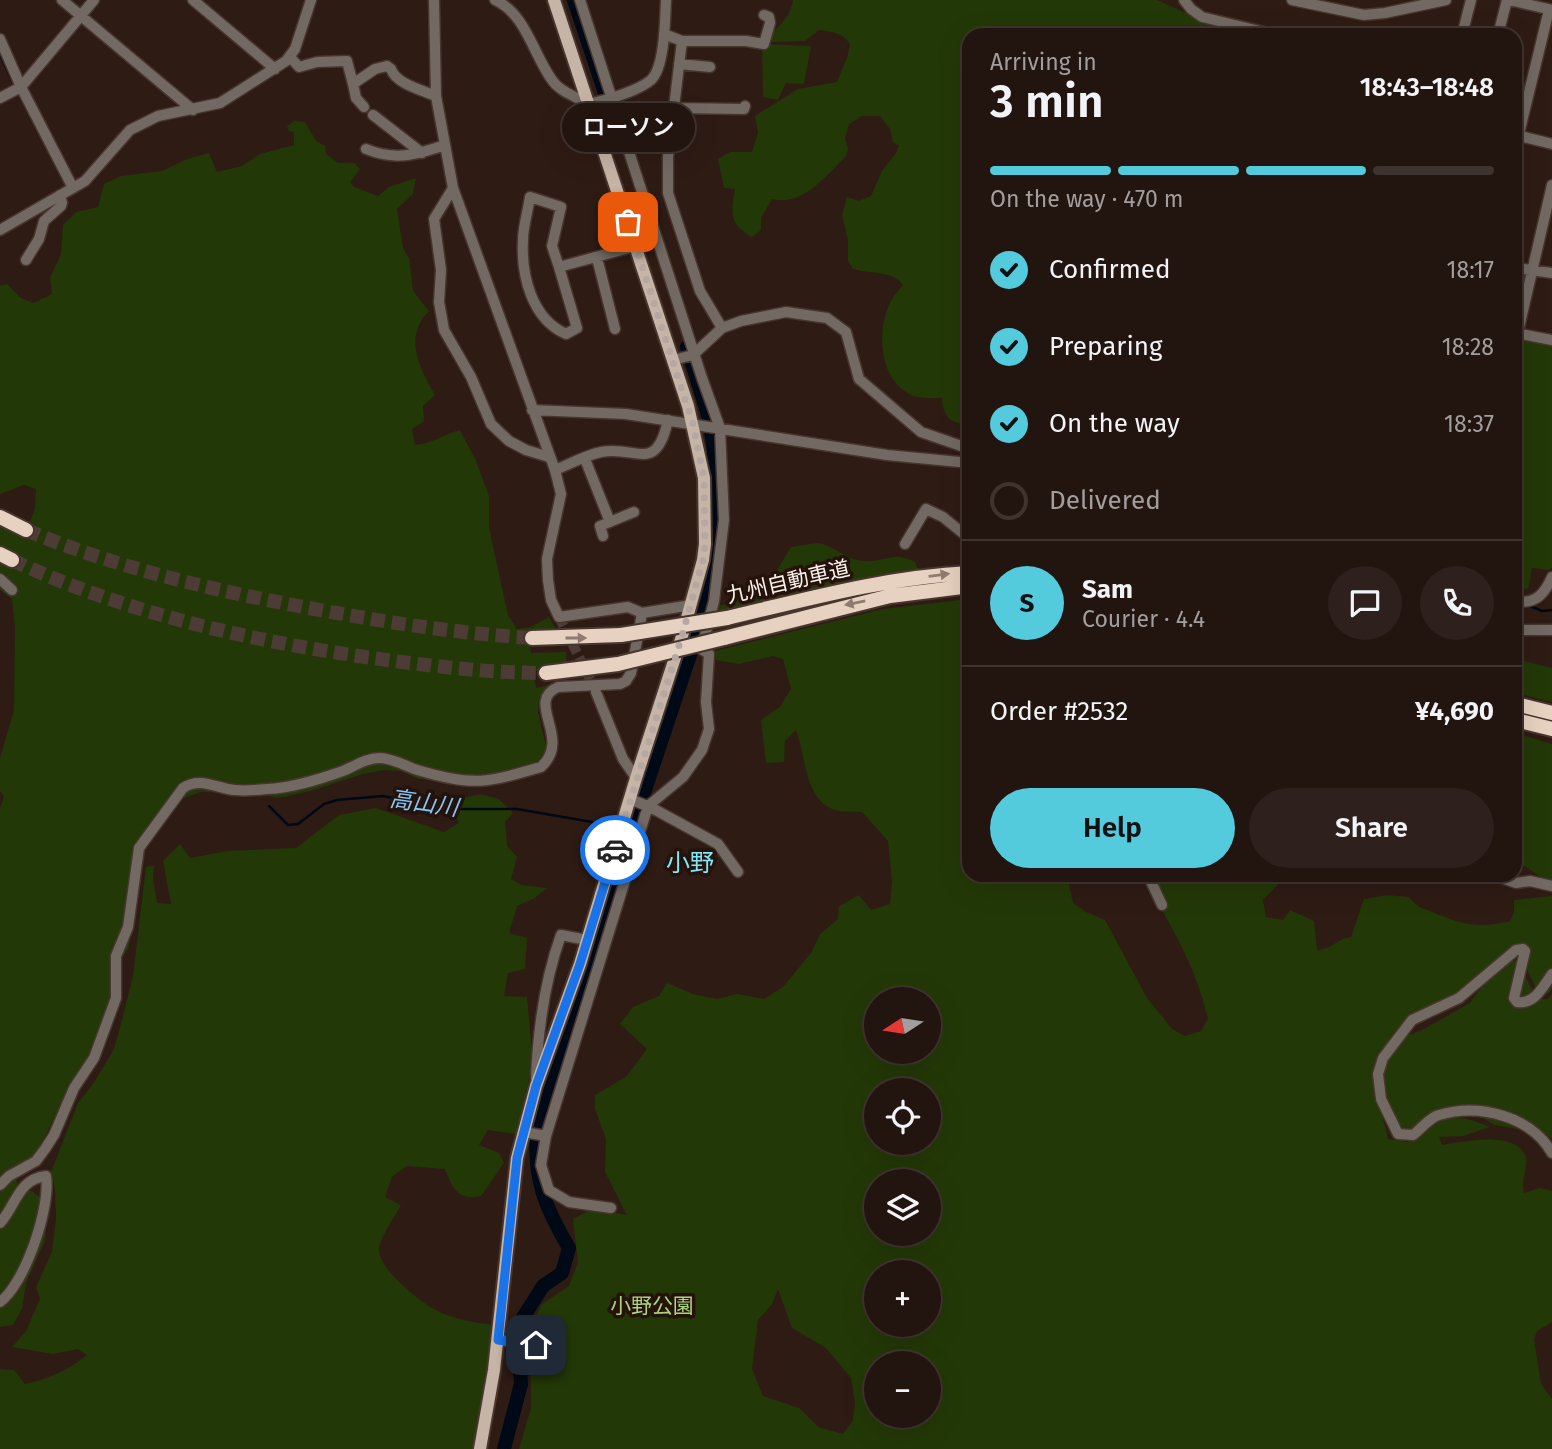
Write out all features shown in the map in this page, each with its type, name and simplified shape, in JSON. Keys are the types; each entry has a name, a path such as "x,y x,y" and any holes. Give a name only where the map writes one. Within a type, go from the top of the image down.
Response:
{"highway":[{"path":"0,517 26,530"},
{"name":"九州自動車道","path":"532,638 621,635 727,618 842,590 962,574"},
{"name":"九州自動車道","path":"546,673 618,664 846,605 922,590 962,587"},
{"path":"1522,706 1552,713"},
{"path":"1522,722 1552,729"}],"main road":[{"path":"480,1449 490,1405 517,1158 536,1086 587,940 636,778 683,637 703,560 706,519 704,478 696,425 677,359 636,246 593,103 554,0"}],"street":[{"path":"62,0 194,110"},
{"path":"0,98 18,89 94,0"},
{"path":"193,0 275,69"},
{"path":"0,230 73,188 95,171 130,130 158,116 194,110 228,99 275,69 290,57 311,0"},
{"path":"434,0 436,96 453,188 555,470 561,494 547,559 551,600 559,617 628,607 642,613 691,605"},
{"path":"497,0 516,17 553,82 593,103 650,81 657,71 664,34 666,0"},
{"path":"580,0 717,427 724,520 722,546 713,601 699,647"},
{"path":"1184,0 1197,14 1248,28"},
{"path":"1292,0 1364,15 1446,0"},
{"path":"1464,28 1471,0"},
{"path":"1500,28 1508,0 1551,10 1522,117"},
{"path":"664,34 682,41 746,41 764,44 770,23 769,18 764,15"},
{"path":"1228,23 1230,28"},
{"path":"0,39 18,89 73,188"},
{"path":"682,41 667,169 668,193 700,291 722,328"},
{"path":"290,57 299,67 317,62 347,61 356,98 364,107"},
{"path":"679,64 710,67"},
{"path":"353,85 375,69 387,66 402,82 436,96"},
{"path":"674,108 744,109 745,106"},
{"path":"373,115 422,153"},
{"path":"1522,140 1552,144"},
{"path":"366,149 383,156 395,154 407,157 445,145"},
{"path":"1522,311 1532,269 1547,229 1552,186"},
{"path":"453,188 434,219 441,270 439,302 444,330 471,377 491,424 517,445 549,457"},
{"path":"26,260 39,239 44,221 61,206 60,195"},
{"path":"530,197 561,207 552,246 559,267 577,328 566,334 553,328 534,305 527,280 523,239 530,197"},
{"path":"559,267 636,246"},
{"path":"597,258 615,329"},
{"path":"1522,268 1552,273"},
{"path":"677,359 694,354 722,328 741,321 786,312 827,318 846,332 859,379 921,432 962,446"},
{"path":"1522,333 1552,340"},
{"path":"533,410 626,414 887,455 962,462"},
{"path":"555,470 608,451 637,455 648,453 663,440 668,420"},
{"path":"584,459 610,522"},
{"path":"905,544 926,509 943,517 962,533"},
{"path":"603,536 600,526 634,512"},
{"path":"1522,602 1540,597 1552,577"},
{"path":"0,579 12,590"},
{"path":"0,1185 9,1175 36,1160 45,1149 54,1135 74,1088 94,1058 116,998 116,957 128,927 139,848 183,788 190,783 201,782 234,790 283,787 334,774 367,760 379,758 461,782 488,782 541,767 548,761 554,742 544,703 550,690 558,687 620,684 626,681 631,673 642,613"},
{"path":"1522,630 1552,630"},
{"path":"611,1208 569,1202 549,1190 541,1165 546,1136 647,806 683,777 702,750 709,729 706,702 709,654 683,637"},
{"path":"596,692 623,760 636,778"},
{"path":"630,799 718,844 738,872"},
{"path":"1513,882 1530,881 1552,886"},
{"path":"1151,882 1162,905"},
{"path":"536,1086 541,1010 561,936 587,940"},
{"path":"1552,974 1530,1001 1517,1002 1514,998 1525,951 1516,950 1459,998 1412,1020 1383,1058 1378,1074 1381,1099 1398,1134 1413,1135 1436,1115 1464,1111 1484,1112 1526,1125 1544,1139 1552,1153"},
{"path":"549,1048 570,1055"},
{"path":"524,1132 546,1136"},
{"path":"0,1223 29,1181 46,1176 47,1190 35,1244 9,1295 0,1302"},
{"path":"498,1340 536,1345 547,1332"}],"green space":[{"path":"793,0 1157,0 1225,28 962,28 962,424 946,415 942,398 914,396 902,389 887,369 882,342 883,328 890,303 903,285 899,280 887,275 853,269 848,261 848,240 842,215 847,197 859,201 871,196 882,171 899,146 893,142 890,129 880,116 862,116 849,124 845,138 848,149 846,156 822,181 803,194 783,200 772,199 761,218 761,230 752,237 735,223 735,189 724,188 718,159 730,152 752,152 758,133 755,116 798,89 837,82 847,58 850,44 844,37 832,32 819,30 805,41 772,42 771,34"},
{"path":"762,44 811,46 804,84 786,83 778,100 763,97"},
{"path":"294,121 305,122 316,141 325,146 326,154 338,163 354,163 360,169 350,182 354,187 378,196 389,187 416,178 413,194 397,209 403,248 409,258 413,291 429,311 421,321 415,342 419,363 435,395 423,406 424,421 412,429 415,445 460,430 476,461 489,496 489,528 508,615 517,629 531,627 549,617 558,634 528,634 531,653 566,652 567,666 533,671 536,688 550,685 539,697 538,713 547,750 531,770 445,781 419,779 401,771 384,770 278,798 254,793 200,792 177,801 158,825 139,863 134,922 128,949 116,965 118,998 89,1073 79,1089 61,1104 34,1158 13,1172 21,1191 32,1191 48,1204 45,1241 26,1283 22,1309 13,1325 0,1327 0,808 4,796 0,791 0,758 14,710 15,628 12,599 0,590 0,561 16,556 0,546 0,524 29,525 35,508 36,489 24,485 0,494 0,286 7,284 21,298 33,303 52,294 50,278 61,254 63,225 76,212 98,207 104,184 121,176 162,171 187,159 209,153 217,172 242,166 260,154 294,145 294,132 289,131 287,126"},
{"path":"1522,339 1552,345 1552,567 1549,570 1532,568 1526,590 1522,585"},
{"path":"817,543 858,560 901,557 915,562 919,572 711,615 713,607 734,602 740,591 771,580 791,547"},
{"name":"小野公園","path":"962,600 962,882 1068,882 1073,903 1105,920 1147,998 1172,1029 1185,1036 1201,1031 1208,1019 1203,999 1180,944 1145,882 1280,882 1263,900 1266,917 1283,920 1290,910 1314,921 1317,950 1351,937 1364,899 1387,895 1409,897 1422,908 1456,921 1490,925 1510,921 1514,912 1514,900 1552,896 1552,989 1549,993 1542,995 1536,989 1521,955 1513,952 1457,1005 1403,1032 1393,1041 1376,1090 1388,1139 1408,1142 1446,1119 1477,1122 1490,1127 1463,1136 1439,1137 1442,1145 1475,1140 1510,1142 1519,1147 1525,1155 1524,1193 1540,1188 1552,1191 1552,1322 1537,1331 1534,1339 1541,1384 1552,1399 1552,1449 519,1449 531,1408 530,1326 542,1304 569,1286 578,1262 573,1219 592,1209 627,1215 605,1172 606,1139 595,1109 595,1095 626,1077 647,1049 620,1024 633,1007 659,996 667,983 693,994 717,999 737,994 764,999 783,987 811,953 820,934 838,919 839,906 859,895 871,910 890,904 892,882 888,841 862,812 837,811 821,802 810,784 796,730 785,741 784,762 766,763 761,720 780,707 791,689 783,659 773,656 739,664 716,660 715,651 883,609","holes":["778,1289 792,1328 826,1348 851,1378 855,1403 853,1420 843,1434 818,1427 799,1408 763,1396 752,1369 758,1320 772,1304"]},
{"path":"1524,661 1552,668 1552,702 1522,694"},
{"path":"1522,735 1552,744 1552,885 1522,864"},
{"path":"481,794 499,799 513,813 505,822 507,846 517,857 511,879 522,885 547,888 535,898 517,906 509,933 527,938 525,969 508,973 504,996 527,997 533,1063 516,1134 488,1130 479,1145 499,1153 504,1163 481,1196 467,1197 457,1192 445,1169 406,1166 392,1177 385,1197 401,1205 379,1248 380,1256 391,1273 425,1304 452,1317 489,1324 496,1338 483,1449 0,1449 0,1369 14,1370 25,1384 58,1373 87,1355 78,1349 53,1354 12,1347 26,1331 40,1299 36,1287 52,1252 56,1219 55,1189 51,1172 78,1103 114,1049 133,976 146,867 154,865 157,903 171,904 163,861 180,844 190,858 228,851 296,848 339,815 376,808 444,832 459,823 450,808 462,798"},
{"path":"1509,961 1517,961 1539,999 1548,999 1552,994 1552,1139 1546,1134 1495,1125 1477,1115 1434,1113 1401,1136 1393,1136 1380,1076 1385,1062 1404,1037 1470,1003 1489,977"}],"waterway":[{"path":"574,0 610,108"},
{"path":"0,54 15,87"},
{"path":"18,93 47,148"},
{"path":"504,1449 521,1384 518,1334 522,1319 543,1286 562,1273 569,1248 542,1192 537,1163 537,1130 601,922 690,655 715,552 718,523 714,451 709,418 687,347"},
{"path":"1530,606 1542,611 1552,610"},
{"name":"高山川","path":"269,806 288,825 298,824 324,804 337,800 383,796 447,809 517,809 592,822"}],"tunnel":[{"path":"26,530 130,567 237,594 392,622 532,638"},
{"path":"12,560 102,596 243,635 407,663 486,671 546,673"},
{"path":"559,617 596,691"}],"way so far":[{"path":"615,850 703,560 706,519 704,478 693,424 628,222"}],"place":[{"name":"ローソン","path":"628,222"}],"district":[{"name":"小野","path":"690,863"}],"route":[{"path":"536,1345 498,1340 517,1158 536,1086 580,964 615,850"}]}
